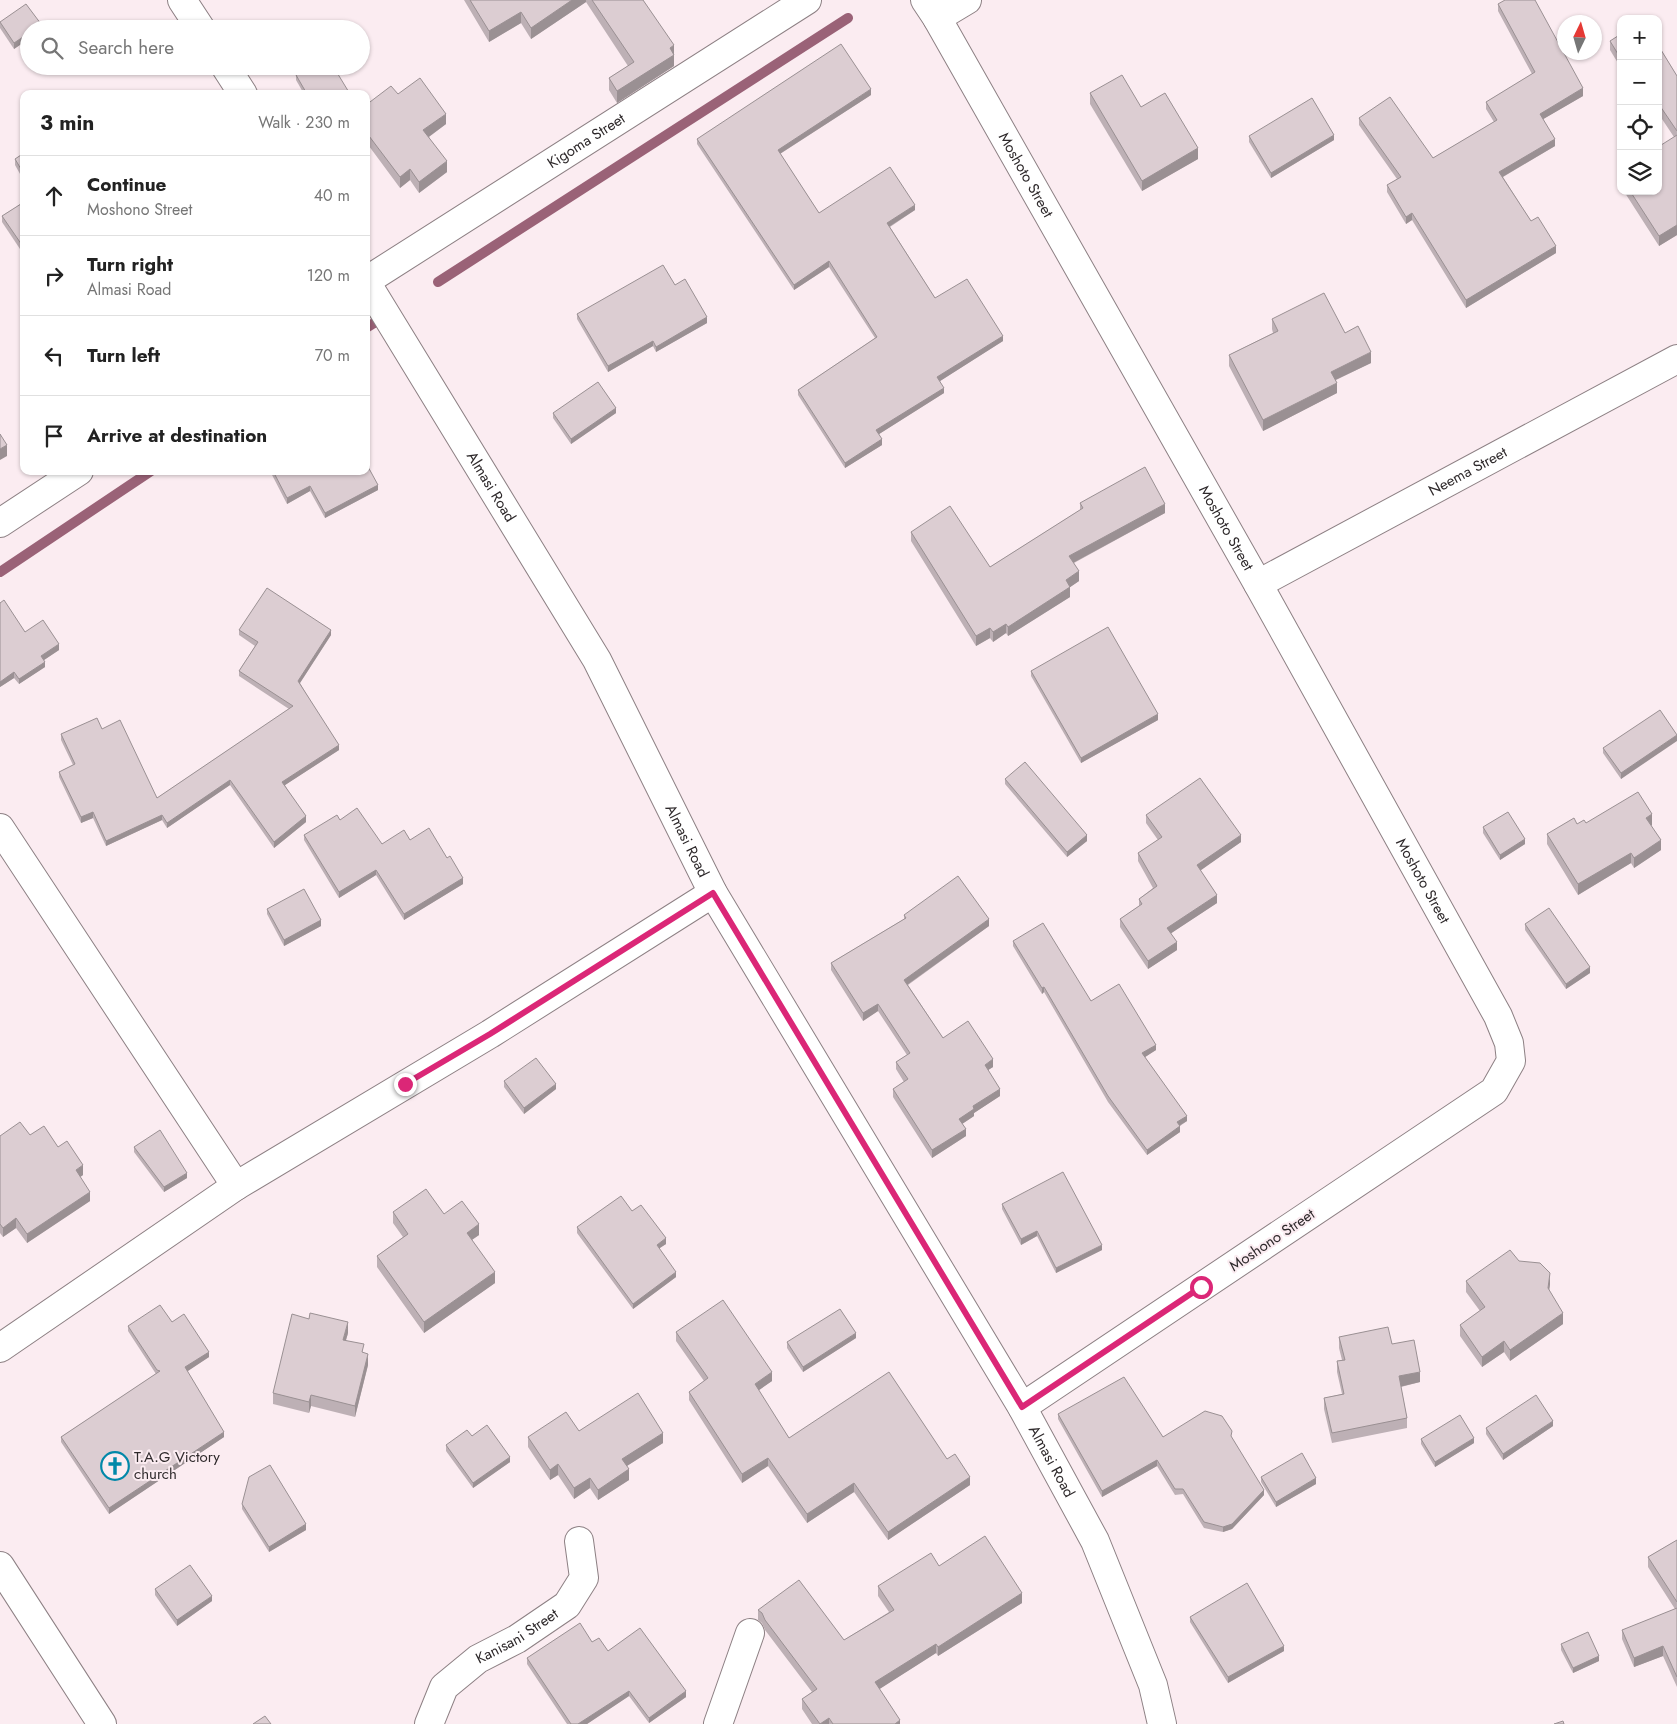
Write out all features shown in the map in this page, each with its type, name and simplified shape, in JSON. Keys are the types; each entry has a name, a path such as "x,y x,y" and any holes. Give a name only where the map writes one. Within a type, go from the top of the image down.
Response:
{"street":[{"path":"182,0 195,20"},
{"name":"Kigoma Street","path":"370,278 807,0"},
{"path":"931,9 967,0"},
{"name":"Moshoto Street","path":"931,9 1258,584 1498,1016 1509,1043 1511,1061"},
{"path":"231,75 240,90"},
{"name":"Almasi Road","path":"370,288 597,660 713,893 1022,1407 1095,1540 1153,1685 1162,1724"},
{"name":"Neema Street","path":"1258,584 1677,359"},
{"path":"0,524 73,475"},
{"path":"0,828 236,1186"},
{"path":"0,1348 236,1186 490,1034 713,893"},
{"name":"Moshono Street","path":"1022,1407 1494,1091 1511,1061"},
{"name":"Kanisani Street","path":"429,1724 444,1687 478,1659 517,1639 567,1606 584,1578 579,1541"},
{"path":"0,1566 102,1724"},
{"path":"718,1724 750,1633"}],"building":[{"path":"470,0 572,0 531,28 521,12 489,31"},
{"path":"592,0 643,0 674,45 670,48 674,55 617,91 609,78 634,62"},
{"path":"1505,0 1535,0 1557,40 1557,60 1568,60 1583,88 1540,114 1555,139 1499,172 1531,221 1538,217 1556,246 1466,300 1412,213 1406,217 1387,185 1401,177 1359,118 1390,97 1433,158 1497,120 1486,102 1535,72 1498,4"},
{"path":"26,4 38,20 20,20 20,39 14,43 0,22"},
{"path":"1617,37 1617,52 1610,41"},
{"path":"841,44 871,89 778,150 819,213 890,167 915,205 887,223 935,298 967,279 1003,336 937,377 944,388 876,430 882,439 845,463 798,390 877,337 829,261 794,285 697,139"},
{"path":"1662,52 1677,76 1677,131 1662,109"},
{"path":"296,75 338,75 348,90 305,90"},
{"path":"1122,75 1141,107 1165,93 1198,148 1142,181 1090,93"},
{"path":"420,78 446,114 423,130 447,161 419,182 410,169 400,177 370,137 370,102 391,86 398,94"},
{"path":"1312,98 1334,135 1271,173 1249,136"},
{"path":"1677,135 1677,225 1659,236 1633,195 1662,195 1662,144"},
{"path":"20,156 20,167 15,159"},
{"path":"20,205 20,242 2,216"},
{"path":"663,265 675,285 685,279 707,317 656,347 653,341 608,366 577,314"},
{"path":"1324,293 1345,333 1358,326 1371,352 1331,372 1337,383 1263,420 1229,355 1278,331 1272,319"},
{"path":"598,382 616,408 571,439 553,413"},
{"path":"0,434 7,445 0,449"},
{"path":"1145,467 1165,504 1069,556 1079,571 1066,580 1070,587 1008,627 1006,624 993,632 990,628 976,636 911,532 950,506 990,567 1083,508 1080,503"},
{"path":"370,470 378,485 325,513 310,486 287,498 275,475 370,475"},
{"path":"267,588 331,630 298,681 339,745 282,782 306,816 274,842 230,780 167,823 162,815 106,841 93,812 81,817 59,772 75,764 61,734 97,718 102,729 120,720 157,798 293,706 239,671 258,642 239,630"},
{"path":"4,600 25,632 43,620 59,644 41,656 45,662 19,679 14,672 0,682 0,603"},
{"path":"1108,627 1158,714 1081,758 1031,671"},
{"path":"1660,710 1677,735 1621,773 1603,748"},
{"path":"1025,762 1087,835 1067,852 1005,779"},
{"path":"1200,778 1241,835 1197,865 1217,895 1167,928 1177,942 1148,961 1120,919 1142,904 1139,899 1157,886 1138,853 1162,837 1146,815"},
{"path":"1638,792 1652,814 1646,818 1661,840 1634,858 1631,853 1578,884 1547,834 1574,818 1577,824 1584,820 1586,823"},
{"path":"357,808 382,844 404,830 410,840 429,828 447,858 450,856 463,878 404,914 376,870 339,892 304,835 337,815 340,820"},
{"path":"1508,812 1525,839 1500,855 1483,827"},
{"path":"958,876 989,919 904,980 943,1038 968,1021 993,1059 985,1065 1000,1089 973,1106 974,1109 959,1119 966,1129 932,1150 893,1089 908,1079 896,1062 910,1053 878,1004 863,1013 831,963 906,918 904,915"},
{"path":"304,889 321,920 284,940 267,909"},
{"path":"1549,908 1590,967 1566,984 1525,924"},
{"path":"1043,923 1091,1001 1119,984 1156,1045 1142,1053 1187,1116 1177,1122 1180,1126 1147,1150 1108,1096 1044,987 1042,988 1013,941"},
{"path":"536,1058 556,1084 524,1108 504,1081"},
{"path":"20,1122 30,1135 44,1126 58,1147 67,1141 83,1165 76,1170 90,1192 27,1234 16,1218 3,1228 0,1224 0,1136"},
{"path":"160,1130 187,1173 164,1187 134,1147"},
{"path":"1063,1172 1102,1245 1056,1268 1037,1231 1021,1239 1002,1204"},
{"path":"426,1189 444,1214 462,1201 479,1224 467,1233 495,1272 424,1322 377,1256 408,1234 393,1212"},
{"path":"621,1196 632,1211 641,1205 666,1238 657,1245 676,1272 633,1304 577,1227"},
{"path":"1510,1250 1519,1261 1540,1263 1550,1273 1548,1288 1563,1313 1510,1350 1504,1341 1482,1357 1460,1325 1485,1307 1466,1281"},
{"path":"723,1300 772,1372 755,1384 789,1438 889,1372 947,1459 955,1454 970,1477 888,1532 854,1483 807,1514 768,1458 742,1474 689,1392 708,1378 676,1332"},
{"path":"160,1305 172,1322 184,1314 209,1352 185,1367 224,1432 109,1508 61,1437 160,1371 157,1370 128,1326"},
{"path":"840,1309 856,1333 803,1367 787,1342"},
{"path":"310,1313 348,1322 343,1340 364,1344 362,1352 368,1354 355,1406 311,1395 309,1402 273,1393 292,1314 309,1319"},
{"path":"1388,1327 1392,1344 1414,1340 1420,1372 1399,1376 1407,1418 1332,1433 1324,1398 1344,1394 1337,1361 1345,1360 1339,1337"},
{"path":"1124,1377 1163,1437 1205,1411 1222,1416 1232,1431 1231,1436 1264,1490 1232,1524 1223,1527 1204,1522 1183,1489 1175,1489 1157,1460 1102,1491 1058,1414"},
{"path":"638,1393 663,1433 622,1459 629,1469 598,1490 590,1478 574,1488 558,1464 550,1470 528,1437 566,1412 579,1431"},
{"path":"1536,1395 1553,1421 1503,1454 1486,1428"},
{"path":"1460,1415 1474,1438 1435,1462 1421,1439"},
{"path":"487,1425 510,1457 473,1483 446,1445 467,1430 472,1436"},
{"path":"1302,1453 1316,1478 1276,1502 1261,1477"},
{"path":"270,1465 306,1524 269,1547 242,1504 249,1477"},
{"path":"985,1536 1022,1593 938,1647 936,1644 875,1682 900,1720 895,1724 833,1724 829,1718 820,1724 802,1699 817,1689 758,1610 799,1580 844,1640 894,1610 878,1586 931,1553 939,1566"},
{"path":"1677,1540 1677,1602 1648,1557"},
{"path":"190,1565 212,1596 177,1620 155,1589"},
{"path":"1247,1583 1284,1646 1228,1677 1190,1617"},
{"path":"1677,1608 1677,1677 1663,1646 1634,1658 1622,1630"},
{"path":"580,1623 592,1642 599,1638 608,1651 640,1628 686,1691 649,1718 629,1691 578,1724 571,1724 527,1658"},
{"path":"1588,1632 1599,1656 1573,1668 1561,1644"},
{"path":"265,1716 271,1724 253,1724"}],"waterway":[{"path":"438,282 848,18"},
{"path":"370,326 374,323"},
{"path":"0,572 145,475"}],"place":[{"name":"T.A.G Victory church","path":"115,1466"}],"route":[{"path":"405,1084 490,1034 713,893 1022,1407 1201,1287"}]}
